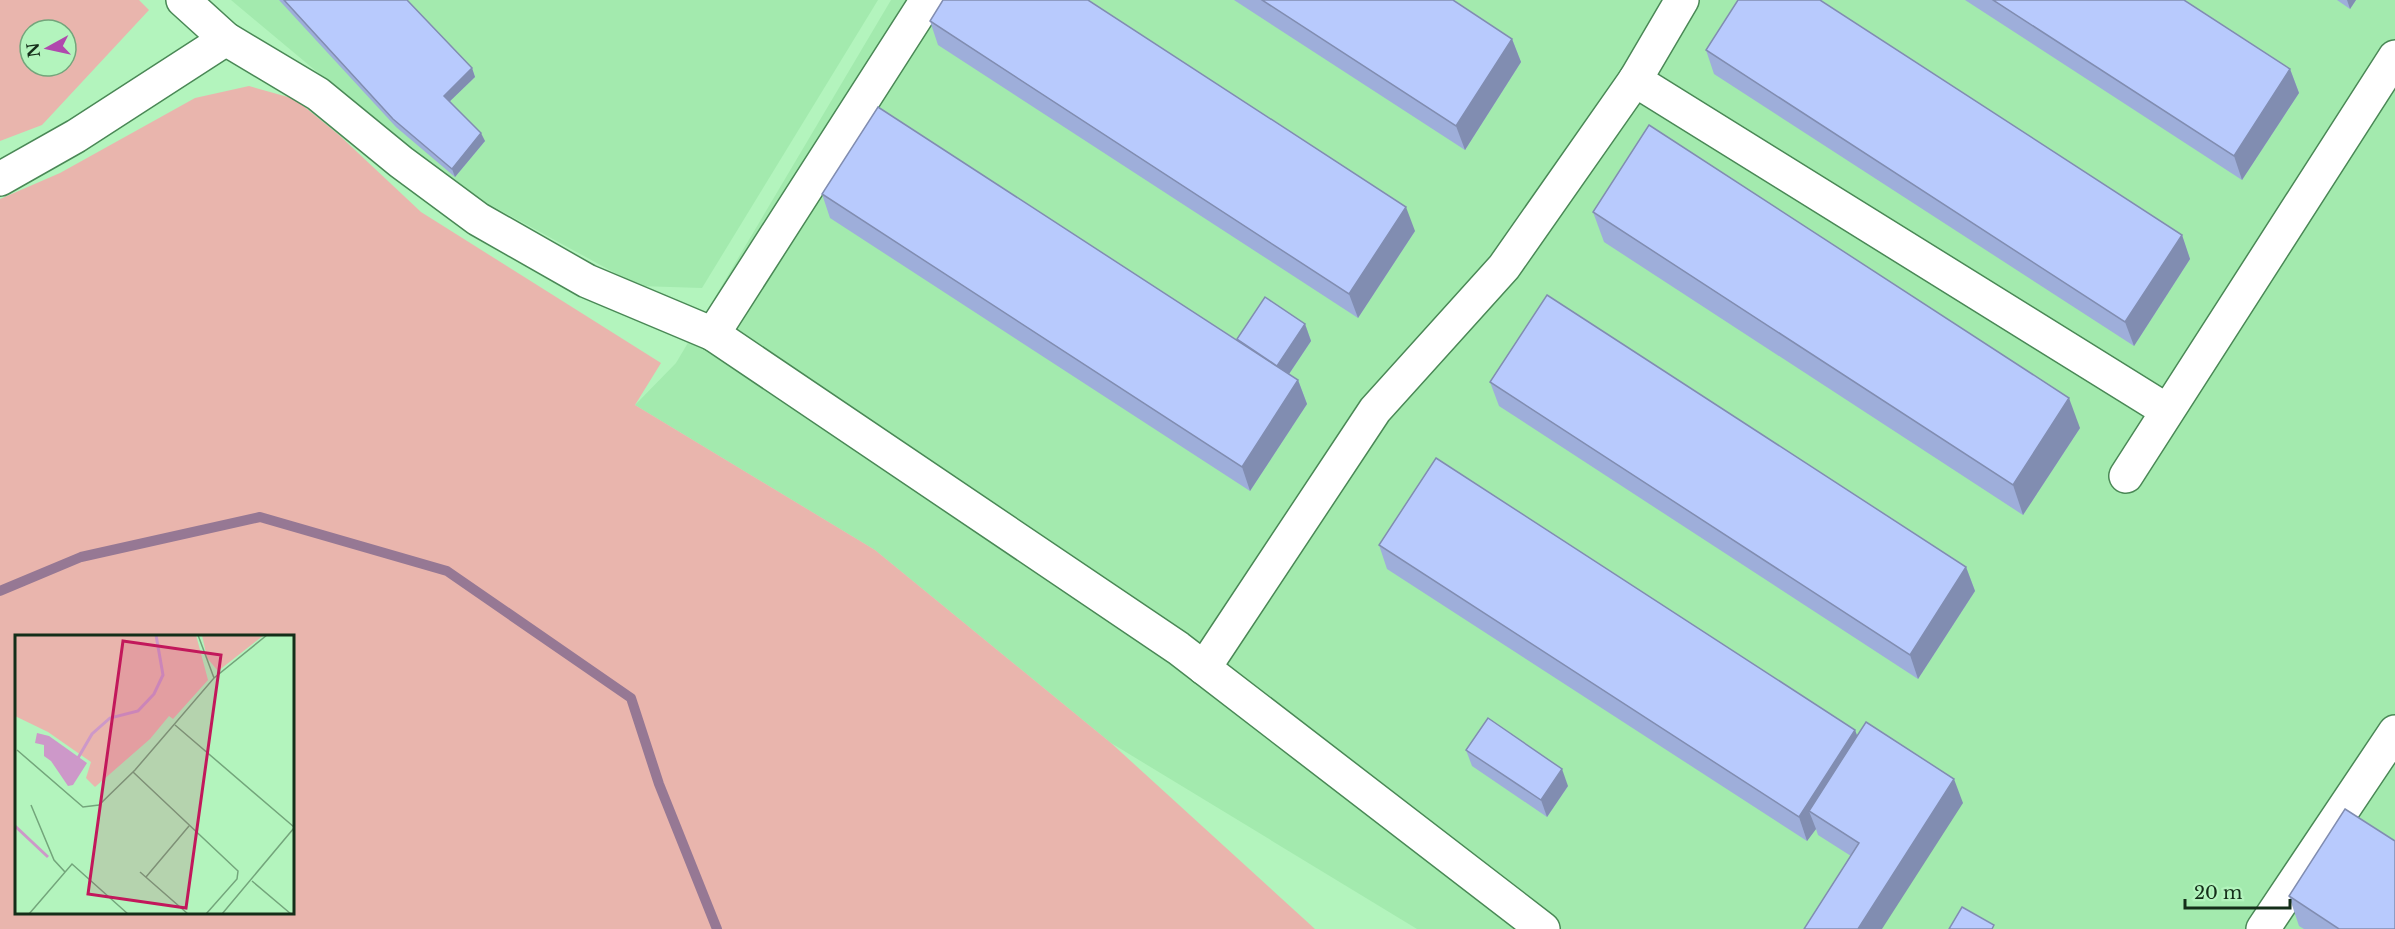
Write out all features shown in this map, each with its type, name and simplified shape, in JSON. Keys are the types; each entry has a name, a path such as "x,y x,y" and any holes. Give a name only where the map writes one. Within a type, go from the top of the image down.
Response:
{"street":[{"path":"183,0 226,39 318,94 401,162 478,219 587,281 713,334 1204,668 1543,929"},
{"path":"713,334 927,0"},
{"path":"1204,668 1375,410 1504,267 1635,80 1682,0"},
{"path":"0,179 76,136 226,39"},
{"path":"2126,476 2166,410 2395,57"},
{"path":"1635,80 2166,410"},
{"path":"2263,929 2395,732"}],"shaded area":[{"path":"0,0 139,0 149,10 42,125 0,141"},
{"path":"231,0 878,0 702,288 639,286 450,183"},
{"path":"891,0 2395,0 2395,929 1417,929 1111,743 875,550 635,405 676,363"},
{"path":"249,86 295,99 339,135 421,212 661,363 635,405 875,550 1111,743 1315,929 0,929 0,199 60,173 195,98"}],"building":[{"path":"284,0 407,0 472,68 444,96 481,133 452,169 393,119"},
{"path":"943,0 1088,0 1406,207 1349,294 930,21"},
{"path":"1262,0 1453,0 1512,39 1456,126"},
{"path":"1738,0 1820,0 2182,235 2125,322 1706,50"},
{"path":"1993,0 2184,0 2290,69 2234,156"},
{"path":"878,107 1298,380 1242,467 822,194"},
{"path":"1649,125 2069,398 2013,485 1593,212"},
{"path":"1547,295 1966,567 1910,655 1490,382"},
{"path":"1265,297 1305,324 1277,366 1237,339"},
{"path":"1436,458 1855,730 1799,817 1379,545"},
{"path":"1488,718 1562,769 1541,800 1466,750"},
{"path":"1866,722 1954,779 1858,929 1804,929 1859,843 1809,811"},
{"path":"2345,809 2395,841 2395,929 2339,929 2289,896"},
{"path":"1962,907 1994,925 1992,929 1949,929"}],"waterway":[{"path":"0,591 81,557 260,517 447,571 631,698 659,784 717,929"}]}
